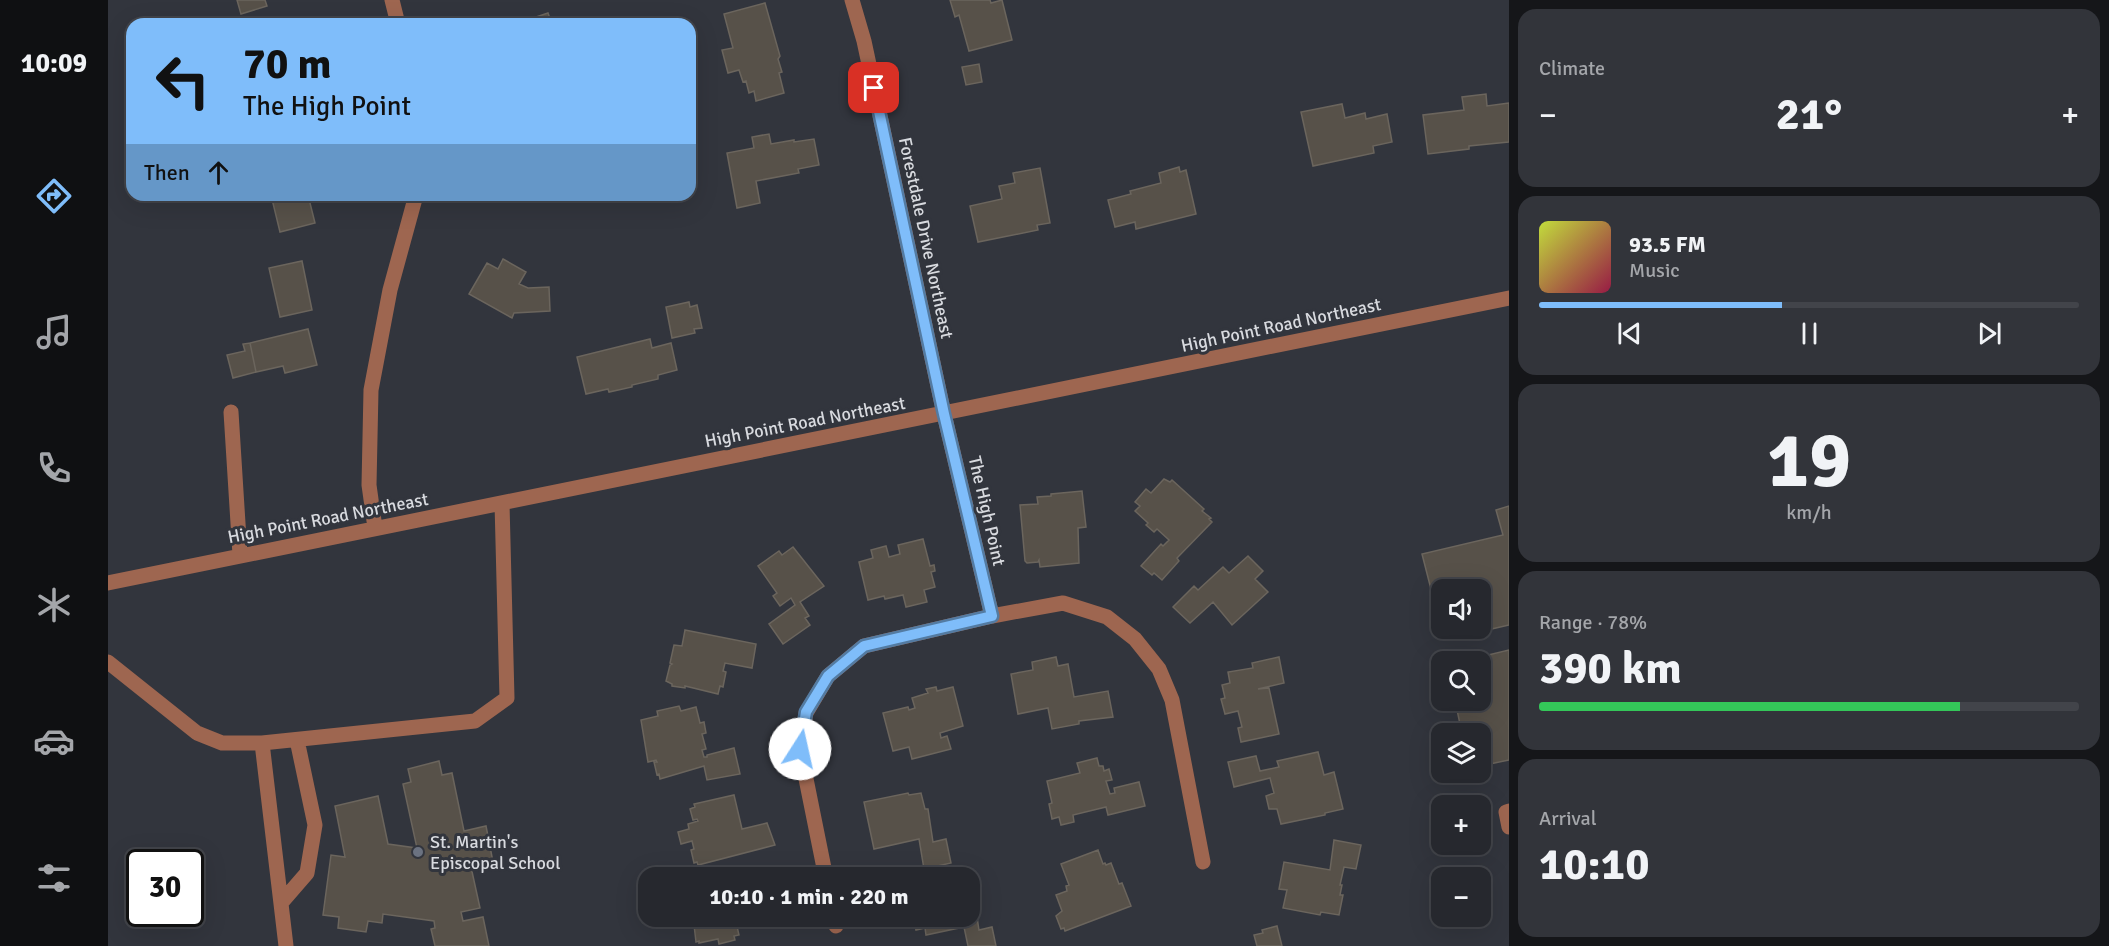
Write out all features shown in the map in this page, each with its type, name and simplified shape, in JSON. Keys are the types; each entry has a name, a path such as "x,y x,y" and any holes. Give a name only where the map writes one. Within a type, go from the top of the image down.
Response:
{"street":[{"path":"392,0 396,18"},
{"name":"Forestdale Drive Northeast","path":"852,0 864,41 944,414"},
{"path":"375,528 369,485 371,390 390,290 414,201"},
{"name":"High Point Road Northeast","path":"108,583 1509,298"},
{"path":"231,412 240,555"},
{"name":"The High Point","path":"944,414 992,616"},
{"path":"108,662 197,733 222,743 297,740 475,721 507,698 502,503"},
{"path":"824,867 800,749 806,712 828,676 864,646 992,616 1063,603 1107,617 1136,639 1159,669 1172,700 1203,862"},
{"path":"281,903 307,873 315,825 297,740"},
{"path":"262,743 286,946"},
{"path":"1509,811 1506,812 1509,827"}],"building":[{"path":"237,0 265,0 267,6 241,14"},
{"path":"950,0 990,0 991,3 1002,0 1012,40 969,51 959,15 955,17"},
{"path":"765,3 780,56 778,59 782,72 779,73 784,93 756,101 754,91 749,93 746,81 743,82 739,70 728,73 722,50 733,48 724,14"},
{"path":"548,13 550,18 533,18"},
{"path":"979,64 982,82 966,85 962,67"},
{"path":"1486,94 1487,106 1509,103 1509,142 1469,146 1469,149 1428,154 1423,115 1464,110 1462,97"},
{"path":"1342,104 1345,118 1365,113 1366,119 1387,114 1392,142 1373,146 1374,153 1313,166 1301,112"},
{"path":"769,134 771,144 814,139 819,165 798,169 799,173 756,181 760,203 737,208 727,153 754,148 752,137"},
{"path":"1179,167 1180,172 1186,170 1196,214 1136,229 1135,222 1115,227 1108,200 1131,194 1130,191 1161,183 1159,173"},
{"path":"1040,168 1050,223 1037,225 1038,230 978,242 970,206 1002,199 999,186 1015,183 1013,173"},
{"path":"272,201 310,201 315,223 280,232"},
{"path":"503,259 526,272 519,284 528,288 549,287 550,311 514,313 512,318 469,294 487,263 498,269"},
{"path":"302,261 312,310 280,317 269,268"},
{"path":"689,302 690,307 697,305 702,328 694,329 695,333 672,338 666,307"},
{"path":"308,329 317,365 285,373 283,366 256,372 250,343"},
{"path":"650,339 652,348 671,343 677,370 658,375 658,379 632,385 632,387 586,394 577,357"},
{"path":"250,343 256,372 233,378 227,355 245,351 243,344"},
{"path":"1164,479 1170,482 1172,480 1204,509 1202,511 1211,518 1209,519 1212,522 1177,558 1179,561 1162,580 1141,566 1161,544 1163,546 1169,540 1157,529 1154,532 1146,525 1148,523 1135,511 1140,506 1135,502 1146,489 1151,493"},
{"path":"1082,491 1086,527 1078,528 1079,563 1040,567 1039,560 1027,563 1020,505 1038,504 1037,497"},
{"path":"1509,506 1509,625 1491,629 1491,579 1431,579 1431,589 1422,554 1503,535 1496,510"},
{"path":"923,539 930,566 934,565 935,571 931,572 935,587 924,590 927,602 906,607 903,595 868,600 859,562 873,558 871,550 886,546 889,557 900,554 898,545"},
{"path":"793,547 824,586 800,602 809,616 805,618 810,625 783,644 769,624 795,605 791,598 780,606 773,596 777,593 758,566 779,551 782,555"},
{"path":"1248,556 1263,571 1255,579 1268,592 1232,625 1213,602 1190,623 1173,607 1194,586 1198,590 1223,567 1229,573"},
{"path":"685,630 756,644 752,668 725,663 723,687 720,686 718,694 685,686 685,688 672,686 666,681 672,664 670,663 674,645 682,646"},
{"path":"1509,650 1509,760 1491,764 1491,723 1460,723 1457,711 1491,711 1491,654"},
{"path":"1056,657 1058,666 1068,664 1074,697 1108,691 1113,717 1079,721 1079,724 1052,729 1048,708 1018,714 1011,674 1033,670 1032,662"},
{"path":"1279,657 1284,683 1258,689 1269,688 1279,734 1241,742 1238,728 1242,727 1238,711 1225,714 1221,699 1225,698 1222,685 1230,683 1228,672 1253,668 1252,663"},
{"path":"936,687 937,691 953,687 963,726 940,733 941,738 947,736 951,749 912,759 909,747 893,751 883,713 908,707 909,710 915,708 912,698 928,693 926,689"},
{"path":"679,706 681,711 696,707 700,723 704,722 706,733 702,734 706,749 702,750 704,757 734,748 740,774 707,780 704,766 660,779 654,762 657,762 656,760 648,762 641,720 658,716 657,711"},
{"path":"1318,752 1324,775 1334,772 1343,809 1281,824 1277,809 1269,809 1266,796 1274,793 1270,778 1234,787 1228,762 1256,756 1260,771 1279,767 1277,761"},
{"path":"1097,758 1099,766 1103,766 1104,771 1109,769 1112,780 1106,781 1110,794 1115,793 1114,788 1139,782 1145,806 1108,815 1106,807 1073,815 1074,822 1061,825 1059,817 1052,819 1049,804 1052,803 1047,781 1080,773 1077,763"},
{"name":"St. Martin's Episcopal School","path":"439,761 442,775 452,773 464,831 486,826 493,862 471,867 480,908 461,912 463,921 483,917 489,946 435,946 431,929 435,928 434,921 383,914 382,923 368,921 366,932 338,928 339,917 323,915 331,855 345,857 335,806 378,796 388,844 417,848 403,784 411,782 408,769"},
{"path":"908,793 909,795 921,793 925,809 928,809 933,842 946,839 951,863 924,867 919,839 874,849 864,802"},
{"path":"734,795 742,829 767,823 775,845 698,865 697,862 694,863 691,850 694,849 692,841 681,844 678,832 689,829 688,824 698,821 693,820 690,809 695,807 694,804"},
{"path":"1334,840 1361,845 1356,869 1344,867 1340,885 1342,885 1340,895 1343,895 1339,915 1321,912 1320,915 1283,908 1287,890 1279,889 1284,862 1330,870"},
{"path":"1098,850 1103,864 1111,863 1131,906 1065,931 1064,928 1061,929 1056,916 1062,911 1056,895 1067,891 1066,886 1069,885 1061,864"},
{"path":"1277,926 1282,946 1257,946 1254,935"},
{"path":"694,927 737,927 739,935 734,936 735,940 719,944 718,939 696,942"},
{"path":"915,927 964,927 926,935 925,928 916,930"},
{"path":"964,927 979,927 979,930 992,927 996,946 968,946"}],"place":[{"name":"St. Martin's Episcopal School","path":"418,852"}],"route":[{"path":"800,749 806,712 828,676 864,646 992,616 944,414 874,88"}]}
